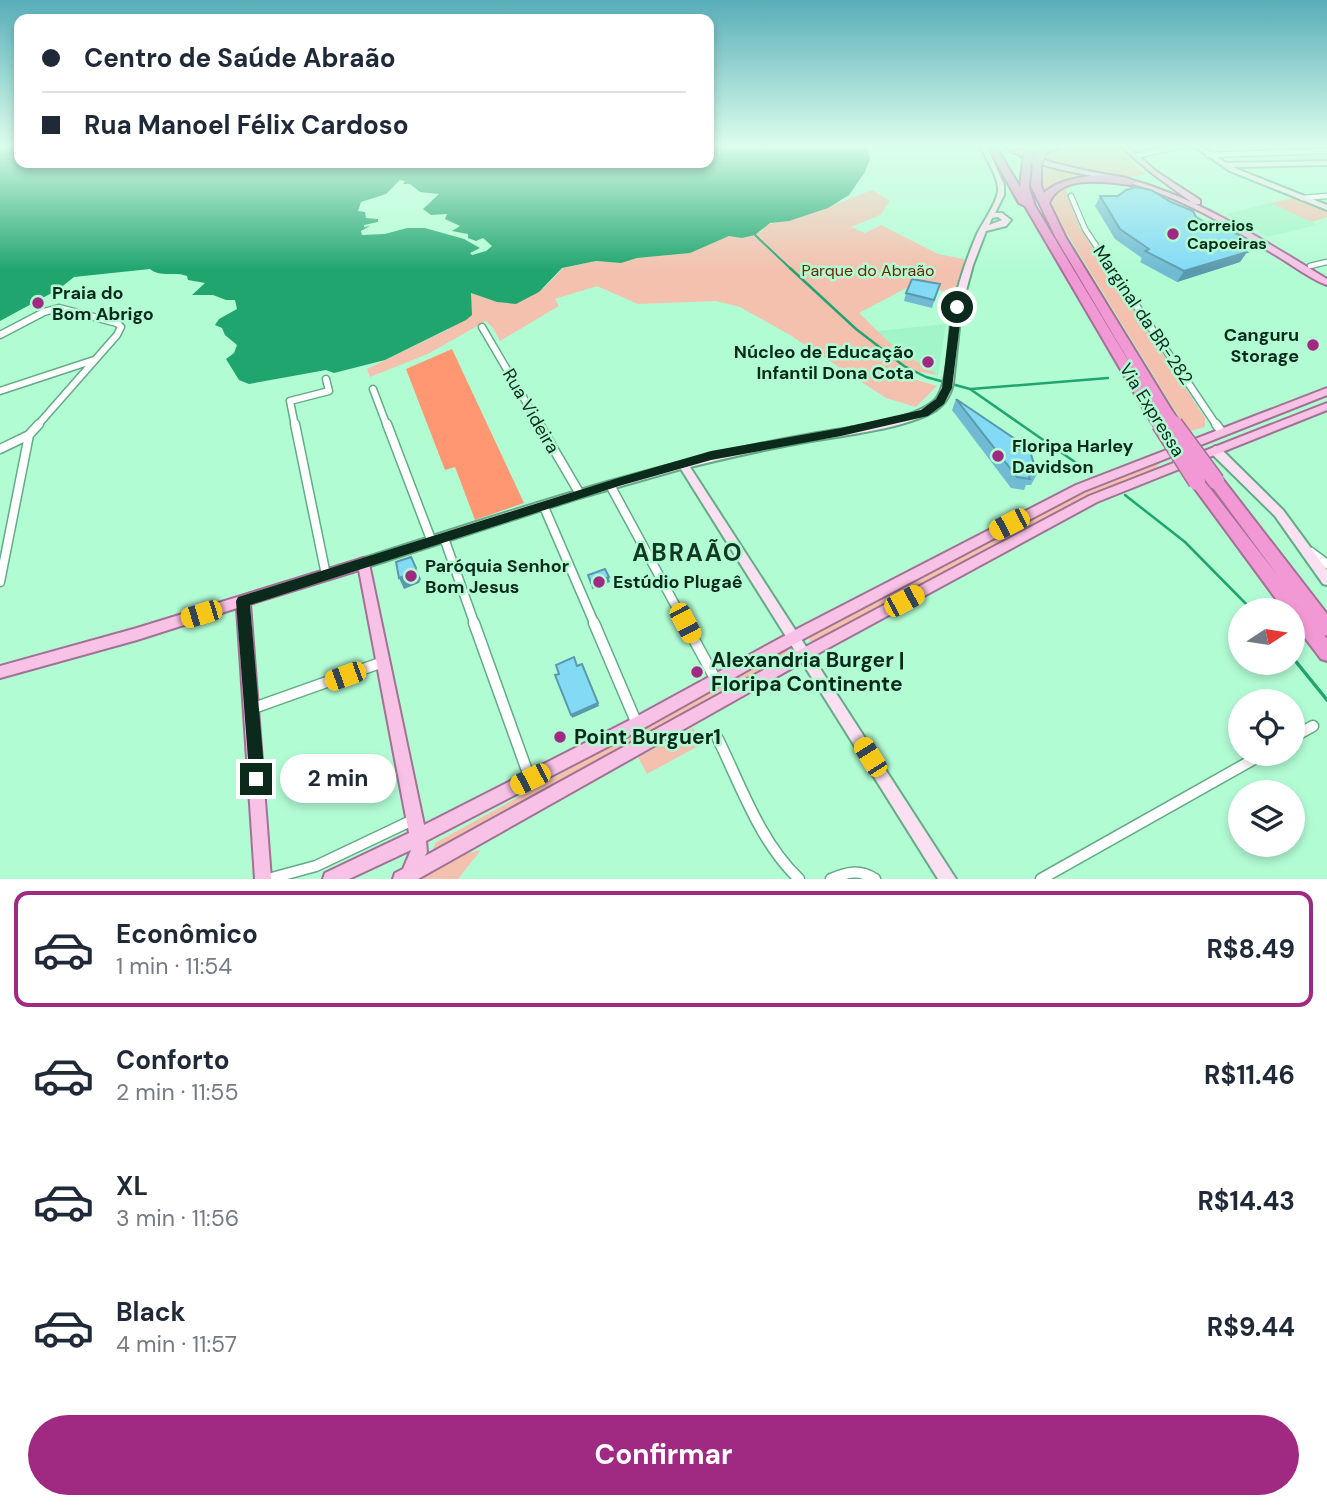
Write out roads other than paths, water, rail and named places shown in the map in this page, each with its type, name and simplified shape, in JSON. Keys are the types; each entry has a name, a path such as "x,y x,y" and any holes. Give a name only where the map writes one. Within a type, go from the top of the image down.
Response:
{"highway":[{"path":"1015,188 1044,229"},
{"name":"Via Expressa","path":"1024,188 1044,229 1162,417 1216,481 1326,626"},
{"name":"Via Expressa","path":"1037,188 1061,238 1197,482 1327,653"},
{"path":"1044,204 1049,192 1055,188"}],"main road":[{"path":"0,673 243,601 683,464 738,450 841,432 925,413 940,402 947,388 957,307 1001,188"},
{"path":"1146,188 1202,211 1327,275"},
{"path":"1176,188 1310,268 1327,284"},
{"path":"1278,188 1327,208"},
{"path":"984,229 1007,220 999,215 990,216"},
{"path":"331,879 416,828 530,779 1080,488 1327,391"},
{"path":"404,877 1093,499 1327,406"},
{"path":"1221,431 1230,444"},
{"path":"1215,450 1266,498 1306,548 1327,580"},
{"path":"683,464 948,879"},
{"path":"364,563 416,828 419,852 404,877"},
{"path":"884,612 884,594 899,582"},
{"path":"243,601 265,879"}],"street":[{"name":"Marginal da BR-282","path":"1071,196 1085,229 1221,431"},
{"path":"1302,198 1327,196"},
{"path":"1310,268 1327,262"},
{"path":"0,335 44,312 59,309 120,324 117,335 29,435 0,449"},
{"name":"Rua Videira","path":"482,327 580,495"},
{"path":"0,391 95,359"},
{"path":"326,379 329,391 290,401 326,575"},
{"path":"373,389 438,540 530,779"},
{"path":"0,582 29,435"},
{"path":"610,485 716,680"},
{"path":"544,506 637,724"},
{"path":"1306,548 1327,564"},
{"path":"251,709 383,662"},
{"path":"1305,730 1313,726"},
{"path":"718,739 777,854 799,879"},
{"path":"1041,879 1242,766"},
{"path":"265,879 316,866 416,828"},
{"path":"831,879 855,870 866,872 875,879"}],"waterway":[{"path":"755,235 792,270"},
{"path":"790,268 856,329 904,366 926,377 970,389 1085,469"},
{"path":"971,389 1108,378"},
{"path":"1125,495 1185,542 1240,598"},
{"path":"1306,674 1327,700"}],"place":[{"name":"Correios Capoeiras","path":"1173,234"},
{"name":"Praia do Bom Abrigo","path":"38,303"},
{"name":"Canguru Storage","path":"1313,345"},
{"name":"Núcleo de Educação Infantil Dona Cota","path":"928,362"},
{"name":"Floripa Harley Davidson","path":"998,456"},
{"name":"Paróquia Senhor Bom Jesus","path":"411,576"},
{"name":"Estúdio Plugaê","path":"599,582"},
{"name":"Alexandria Burger | Floripa Continente","path":"697,672"},
{"name":"Point Burguer1","path":"560,737"}],"district":[{"name":"ABRAÃO","path":"688,552"}],"park label":[{"name":"Parque do Abraão","path":"868,270"}]}
